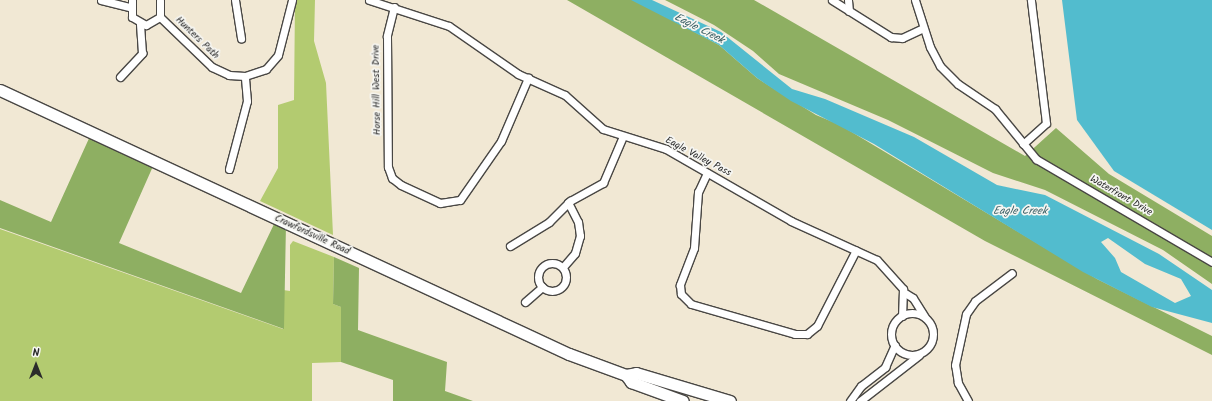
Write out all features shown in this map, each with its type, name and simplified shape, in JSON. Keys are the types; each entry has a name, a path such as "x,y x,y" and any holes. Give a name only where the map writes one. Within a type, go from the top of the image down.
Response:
{"main road":[{"name":"Crawfordsville Road","path":"0,90 473,312 592,364 626,375 636,373 730,401"},
{"name":"Crawfordsville Road","path":"626,375 631,382 683,401"}],"street":[{"path":"101,0 131,3 132,17 140,24 142,54 120,77"},
{"name":"Hunters Path","path":"160,0 160,17 212,67 229,75 245,76 266,69 278,55 292,0"},
{"path":"235,0 241,39"},
{"name":"Eagle Valley Pass","path":"369,0 450,26 528,78 565,95 596,125 623,136 666,149 799,225 856,250 885,266 905,293 913,298 931,325 933,336 923,352 860,401"},
{"path":"832,0 893,37 924,28"},
{"path":"848,0 849,11"},
{"name":"Waterfront Drive","path":"915,0 932,54 945,72 995,109 1036,159 1212,262"},
{"path":"1023,144 1046,123 1031,0"},
{"name":"Horse Hill West Drive","path":"394,7 387,36 390,174 401,185 440,203 460,200 501,141 528,78"},
{"name":"Hunters Path","path":"140,24 152,24 160,17"},
{"path":"229,169 247,101 245,76"},
{"path":"510,246 549,222 568,202 606,178 623,136"},
{"path":"708,173 698,192 694,248 680,290 693,305 743,318 798,335 812,331 856,250"},
{"path":"563,267 575,254 580,236 577,219 568,202"},
{"path":"553,262 563,267 567,276 564,286 554,291 542,287 538,277 542,267 553,262"},
{"path":"968,401 958,383 955,365 966,314 975,301 1012,273"},
{"path":"525,302 542,287"},
{"path":"850,401 861,386 885,367 895,346 892,328 902,316 905,293"},
{"path":"902,316 912,313 925,317"},
{"path":"895,346 909,355 923,352"}],"green space":[{"path":"295,0 315,0 314,41 326,83 333,235 260,201 278,168 278,105 294,100"},
{"path":"567,0 634,0 719,45 757,78 816,115 840,125 1097,279 1212,336 1212,355 985,241"},
{"path":"665,0 754,0 1025,156 1056,128 1109,174 1212,236 1212,284 1163,250 1045,190 993,173 888,120 779,74 753,51 714,25"},
{"path":"91,134 154,164 119,243 241,293 276,220 286,224 284,329 0,228 0,200 51,222"},
{"path":"0,229 283,329 283,290 290,291 290,245 293,241 334,257 333,304 341,307 341,362 312,363 312,401 0,401"},
{"path":"334,257 359,268 358,330 447,362 445,391 473,401 393,401 393,380 341,362 341,307 333,304"}],"water":[{"name":"Eagle Creek","path":"631,0 652,0 721,32 792,89 825,99 914,137 997,185 1045,195 1159,254 1212,290 1212,323 1152,307 1083,272 874,144 791,101 757,78 719,45","holes":["1108,238 1145,264 1181,279 1191,296 1175,303 1121,272 1115,258 1101,242"]},
{"path":"1062,0 1212,0 1212,230 1114,171 1077,120"}]}
